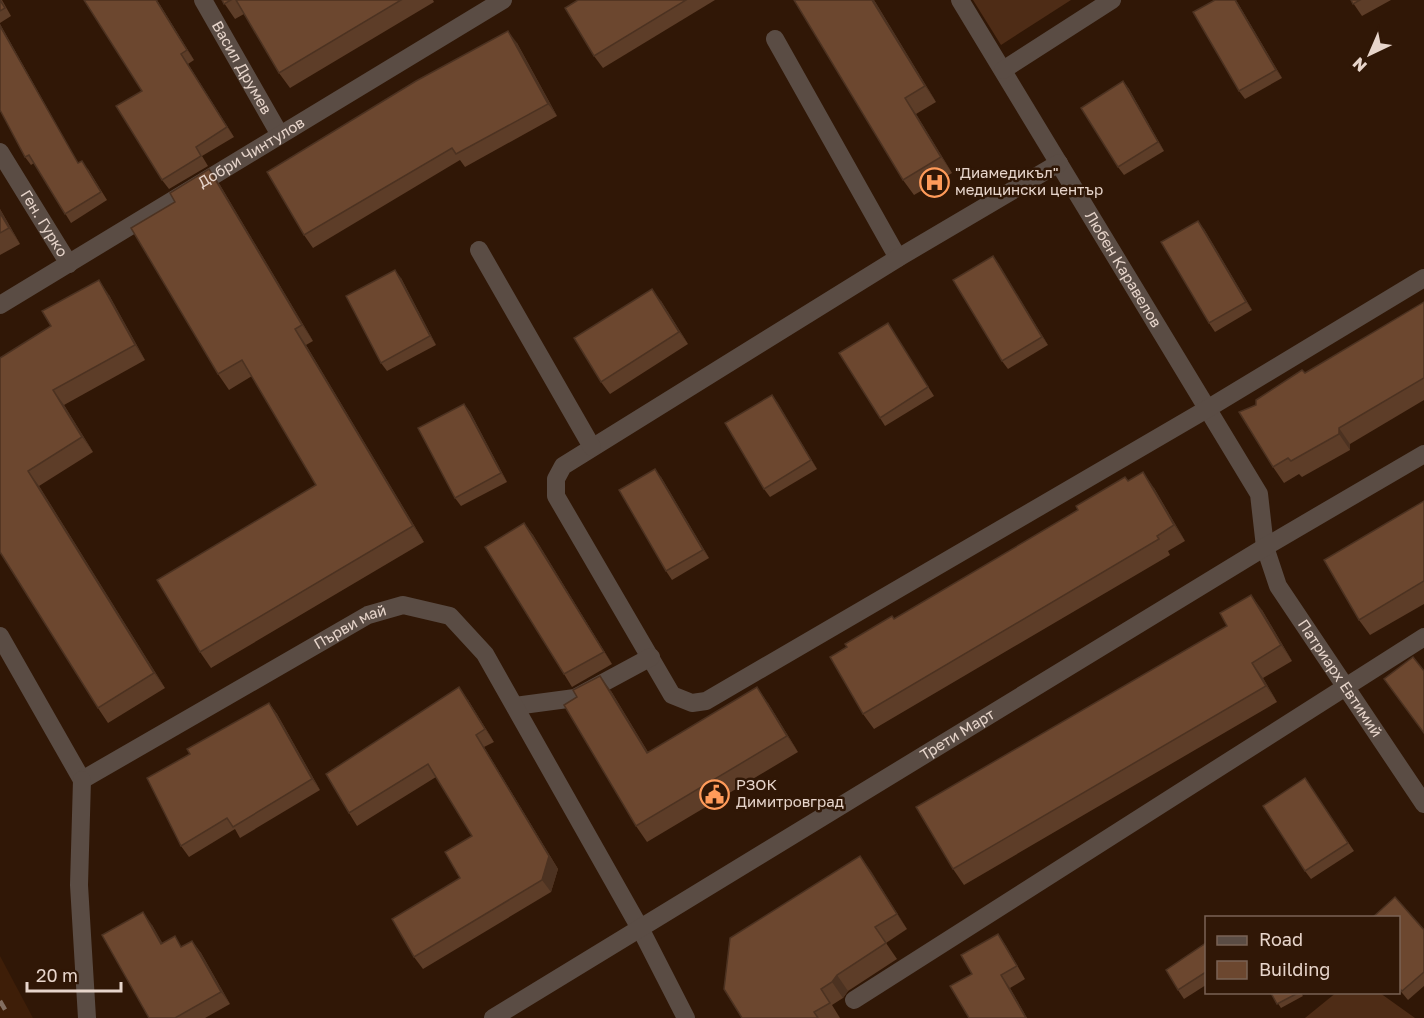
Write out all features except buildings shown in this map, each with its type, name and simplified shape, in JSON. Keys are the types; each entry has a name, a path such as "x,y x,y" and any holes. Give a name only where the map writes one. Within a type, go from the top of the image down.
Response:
{"street":[{"name":"Васил Друмев","path":"203,0 280,135"},
{"name":"Добри Чинтулов","path":"0,305 503,0"},
{"name":"Любен Каравелов","path":"960,0 1259,494 1264,547"},
{"path":"1003,70 1112,0"},
{"path":"775,39 898,258"},
{"name":"Ген. Гурко","path":"0,152 69,264"},
{"path":"1059,163 898,258 563,466 556,478 556,496 672,695 692,703 706,701 1207,409 1424,278"},
{"path":"479,250 592,447"},
{"name":"Трети Март","path":"493,1018 641,930 1264,547 1424,454"},
{"name":"Патриарх Евтимий","path":"1264,547 1278,586 1424,804"},
{"name":"Първи май","path":"82,780 368,615 403,605 450,616 485,654 641,930 686,1018"},
{"path":"0,636 82,780 79,885 87,1018"},
{"path":"854,1000 1424,638"},
{"path":"515,706 575,698 651,657"}],"shaded area":[{"path":"973,0 1071,0 1001,45"},
{"path":"0,956 33,1018 0,1018"},
{"path":"1335,994 1381,994 1415,1018 1305,1018"}],"railway":[{"path":"0,1001 10,1018"}],"place":[{"name":"\"Диамедикъл\" медицински център","path":"934,182"},
{"name":"РЗОК Димитровград","path":"715,794"}]}
